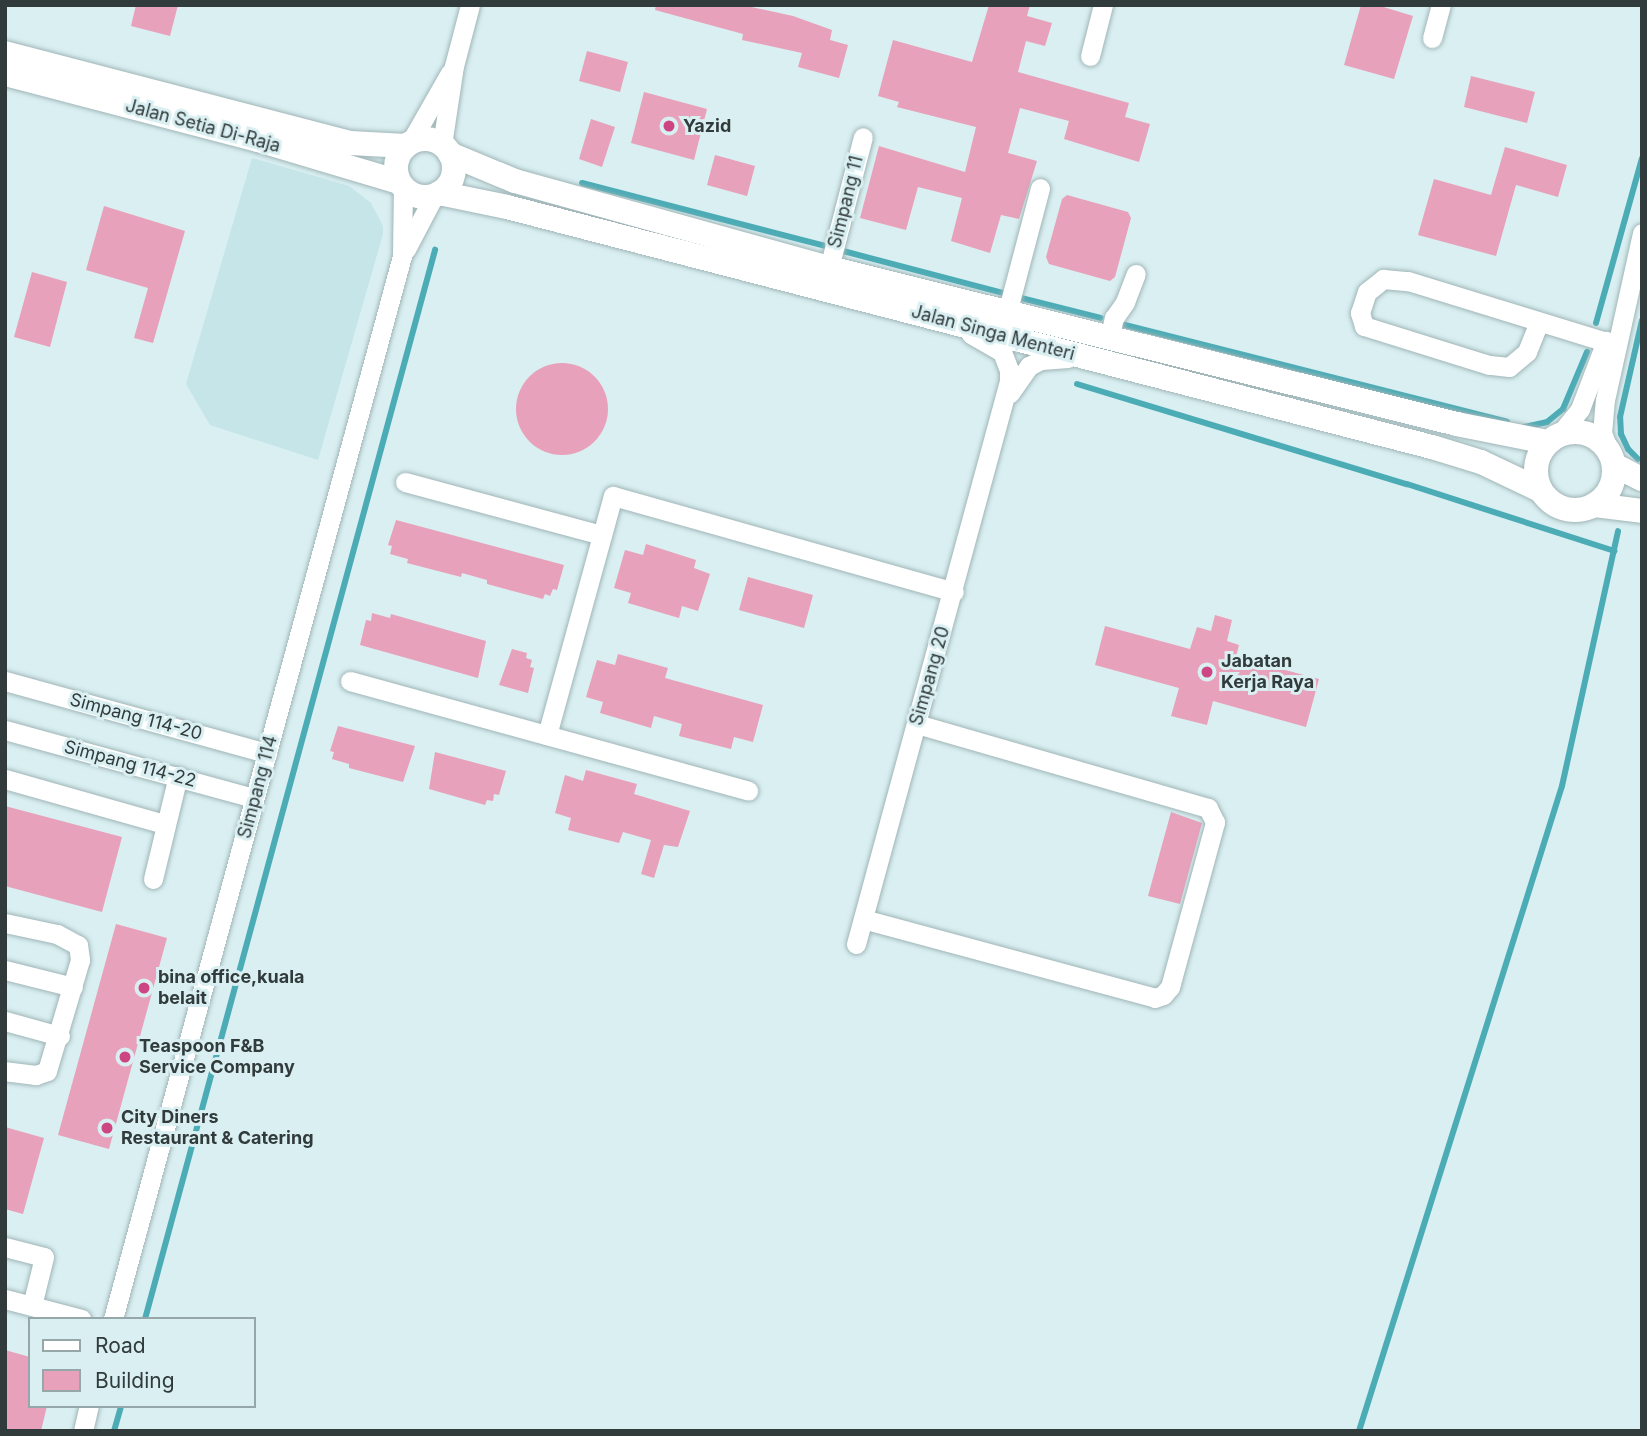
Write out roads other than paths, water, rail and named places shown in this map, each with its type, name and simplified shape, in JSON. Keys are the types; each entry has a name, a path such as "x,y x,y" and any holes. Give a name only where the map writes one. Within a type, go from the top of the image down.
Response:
{"main road":[{"name":"Jalan Setia Di-Raja","path":"5,53 350,143 408,145"},
{"name":"Jalan Setia Di-Raja","path":"5,74 258,140 401,185"},
{"path":"427,139 446,150 453,176 448,186 436,195 417,196 401,185 395,166 408,145 427,139"},
{"name":"Jalan Singa Menteri","path":"446,150 515,181 829,268 1496,434 1553,438"},
{"name":"Jalan Singa Menteri","path":"436,195 507,207 1432,447 1481,462 1540,490"},
{"path":"1612,458 1613,481 1607,495 1595,505 1580,510 1565,509 1550,502 1540,490 1535,465 1553,438 1573,431 1588,433 1612,458 1642,480"},
{"path":"1595,505 1642,511"}],"street":[{"path":"446,150 454,66 470,5"},
{"path":"1090,56 1103,5"},
{"path":"1432,38 1441,5"},
{"path":"408,145 454,66"},
{"name":"Simpang 11","path":"829,268 863,137"},
{"name":"Simpang 114","path":"401,185 402,256"},
{"path":"1007,313 1040,188"},
{"name":"Simpang 114","path":"114,1317 402,256 436,195"},
{"path":"1553,438 1587,396 1642,233"},
{"path":"1612,458 1602,433 1602,421 1634,261"},
{"path":"1109,339 1114,318 1125,302 1136,274"},
{"path":"1539,322 1527,352 1509,367 1489,365 1364,326 1360,313 1367,292 1383,279 1408,281 1606,342"},
{"path":"933,317 1002,352 1009,370 1004,407"},
{"path":"1004,407 1019,376 1029,366 1054,358 1092,358"},
{"name":"Simpang 20","path":"856,944 1004,407"},
{"path":"405,482 602,535"},
{"path":"548,735 613,496 954,592"},
{"name":"Simpang 114-20","path":"5,681 267,753"},
{"path":"350,681 748,791"},
{"path":"863,919 1155,998 1168,991 1174,975 1215,822 1208,808 917,724"},
{"name":"Simpang 114-22","path":"5,730 254,798"},
{"path":"153,879 164,824 178,776"},
{"path":"5,779 164,824"},
{"path":"5,923 57,934 78,944 80,960 60,1037 47,1071 36,1075 5,1071"},
{"path":"5,970 73,987"},
{"path":"5,1021 60,1037"},
{"path":"5,1247 44,1257 32,1306"},
{"path":"5,1299 73,1317"},
{"path":"83,1431 89,1408"}],"waterway":[{"path":"1596,323 1642,158"},
{"path":"582,183 825,246"},
{"path":"146,1317 435,250"},
{"path":"843,251 1003,293"},
{"path":"1021,298 1101,318"},
{"path":"1638,459 1628,449 1621,434 1620,417 1642,320"},
{"path":"1125,325 1507,422"},
{"path":"1524,427 1547,422 1563,409 1587,352"},
{"path":"1077,384 1407,484 1614,551"},
{"path":"1359,1431 1562,786 1618,531"},
{"path":"114,1431 120,1408"}],"place":[{"name":"Yazid","path":"669,126"},
{"name":"Jabatan Kerja Raya","path":"1207,672"},
{"name":"bina office,kuala belait","path":"144,988"},
{"name":"Teaspoon F&B Service Company","path":"125,1057"},
{"name":"City Diners Restaurant & Catering","path":"107,1128"}]}
